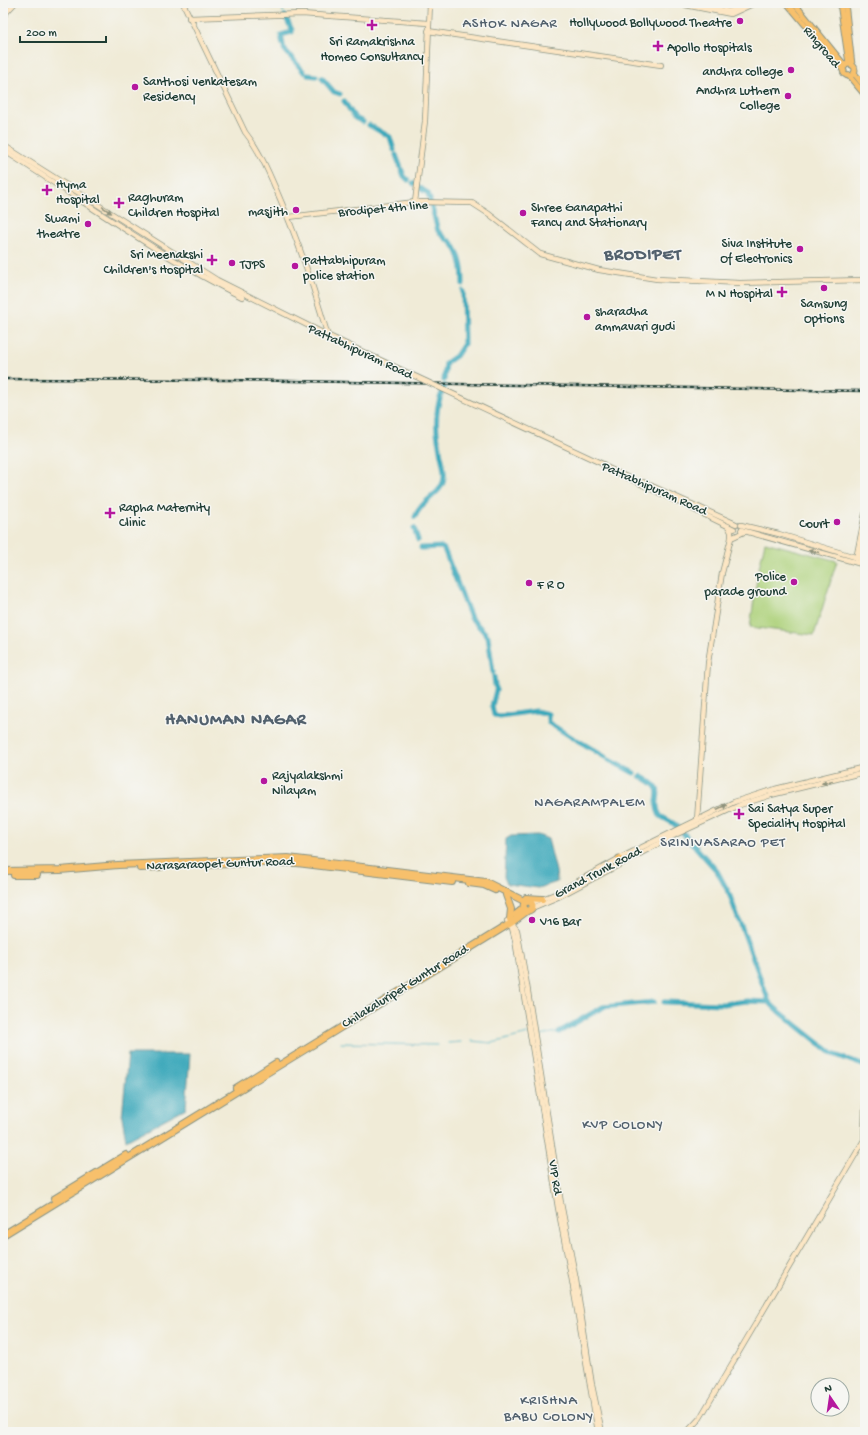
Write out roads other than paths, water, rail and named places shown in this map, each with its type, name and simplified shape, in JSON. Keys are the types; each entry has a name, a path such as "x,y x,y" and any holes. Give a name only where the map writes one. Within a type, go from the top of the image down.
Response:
{"highway":[{"name":"Narasaraopet Guntur Road","path":"3,871 60,870 118,865 288,858 486,882 515,896 528,906"},
{"name":"Narasaraopet Guntur Road","path":"3,875 50,875 112,869 290,863 484,886 528,906"},
{"path":"506,895 511,909 509,921"},
{"path":"515,896 542,899"},
{"name":"Chilakaluripet Guntur Road","path":"285,1060 509,921 528,906"},
{"path":"3,1230 285,1060"},
{"path":"3,1235 285,1060"}],"main road":[{"name":"Ringroad","path":"787,3 848,67"},
{"name":"Ringroad","path":"794,3 848,67"},
{"path":"840,3 848,67 865,95"},
{"path":"845,3 848,67"},
{"path":"848,67 855,70 852,75"},
{"path":"852,75 865,87"}],"street":[{"path":"3,16 15,3"},
{"path":"183,3 245,132 254,143 268,170 289,218 312,280 328,336"},
{"path":"415,202 425,121 430,3"},
{"path":"675,3 731,14 755,3"},
{"path":"691,3 728,10 734,10 747,3"},
{"path":"189,18 302,14 428,22"},
{"path":"428,31 661,65"},
{"name":"Pattabhipuram Road","path":"3,146 217,280 260,304 605,466 741,528"},
{"name":"Brodipet 4th line","path":"289,218 415,202 472,203 540,254 599,270 657,279 740,284 865,280"},
{"name":"Pattabhipuram Road","path":"605,466 734,529 741,528"},
{"path":"731,538 741,528 779,534 860,561 861,537 865,514"},
{"path":"697,820 708,663 722,572 731,538 731,532 728,526"},
{"name":"Grand Trunk Road","path":"688,827 697,820 746,797 865,767"},
{"name":"Grand Trunk Road","path":"528,906 676,832 748,802 865,772"},
{"name":"Grand Trunk Road","path":"528,906 558,897 620,860"},
{"name":"VIP Rd","path":"509,921 517,930 561,1203 576,1280 592,1385 602,1432"},
{"name":"VIP Rd","path":"533,1033 558,1208 598,1432"},
{"path":"687,1432 700,1418 864,1140 865,1102"}],"water":[{"path":"538,835 548,839 556,871 557,882 539,888 507,884 504,877 506,839 511,836"},
{"path":"128,1054 190,1054 186,1108 126,1140 122,1117"}],"waterway":[{"path":"283,12 284,3"},
{"path":"283,45 281,35 292,32 285,16"},
{"path":"284,49 304,72"},
{"path":"308,75 316,76"},
{"path":"322,78 334,92 340,94"},
{"path":"344,101 355,118 363,122"},
{"path":"369,125 390,137 394,150"},
{"path":"396,155 404,176 408,180"},
{"path":"419,188 428,193 430,200"},
{"path":"431,204 438,231 446,239"},
{"path":"450,241 457,250 461,261 463,284"},
{"path":"444,380 446,363 456,356 464,344 463,291"},
{"path":"415,517 422,505 436,493 443,483 444,470 438,442 437,417 439,401 445,386"},
{"path":"414,528 418,540"},
{"path":"421,548 441,547 444,549 471,618 488,636 493,672"},
{"path":"494,677 495,686"},
{"path":"496,690 492,706 494,715 500,716 536,711 548,714 548,719"},
{"path":"549,723 573,738"},
{"path":"577,740 592,749"},
{"path":"595,751 605,757"},
{"path":"609,760 634,773"},
{"path":"640,776 650,781 655,786 658,794 657,809 660,816 673,823 717,871 729,893 739,921"},
{"path":"741,925 769,1002 833,1054 865,1066"},
{"path":"664,1002 723,1004 747,1001 769,1002"},
{"path":"559,1032 603,1007 654,1002"},
{"path":"540,1035 559,1032"},
{"path":"472,1041 492,1043 528,1034"},
{"path":"448,1043 461,1042"},
{"path":"341,1043 437,1045"}],"railway":[{"path":"3,379 228,380 865,391"}],"place":[{"name":"Hollywood Bollywood Theatre","path":"740,21"},
{"name":"Sri Ramakrishna Homeo Consultancy","path":"372,25"},
{"name":"Apollo Hospitals","path":"658,46"},
{"name":"andhra college","path":"791,70"},
{"name":"Santhosi venkatesam Residency","path":"135,87"},
{"name":"Andhra Luthern College","path":"788,96"},
{"name":"Hyma Hospital","path":"47,190"},
{"name":"Raghuram Children Hospital","path":"119,203"},
{"name":"masjith","path":"296,210"},
{"name":"Shree Ganapathi Fancy and Stationary","path":"523,213"},
{"name":"Swami theatre","path":"88,224"},
{"name":"Siva Institute Of Electronics","path":"800,249"},
{"name":"Sri Meenakshi Children's Hospital","path":"212,260"},
{"name":"TJPS","path":"232,263"},
{"name":"Pattabhipuram police station","path":"295,266"},
{"name":"Samsung Options","path":"824,288"},
{"name":"M N Hospital","path":"782,292"},
{"name":"sharadha ammavari gudi","path":"587,317"},
{"name":"Rapha Maternity Clinic","path":"110,513"},
{"name":"Court","path":"837,522"},
{"name":"Police parade ground","path":"794,582"},
{"name":"F R O","path":"529,583"},
{"name":"Rajyalakshmi Nilayam","path":"264,781"},
{"name":"Sai Satya Super Speciality Hospital","path":"739,814"},
{"name":"V16 Bar","path":"532,920"}],"district":[{"name":"ASHOK NAGAR","path":"510,22"},
{"name":"BRODIPET","path":"643,253"},
{"name":"HANUMAN NAGAR","path":"236,718"},
{"name":"NAGARAMPALEM","path":"590,801"},
{"name":"SRINIVASARAO PET","path":"723,841"},
{"name":"KVP COLONY","path":"623,1123"},
{"name":"KRISHNA BABU COLONY","path":"549,1408"}]}
